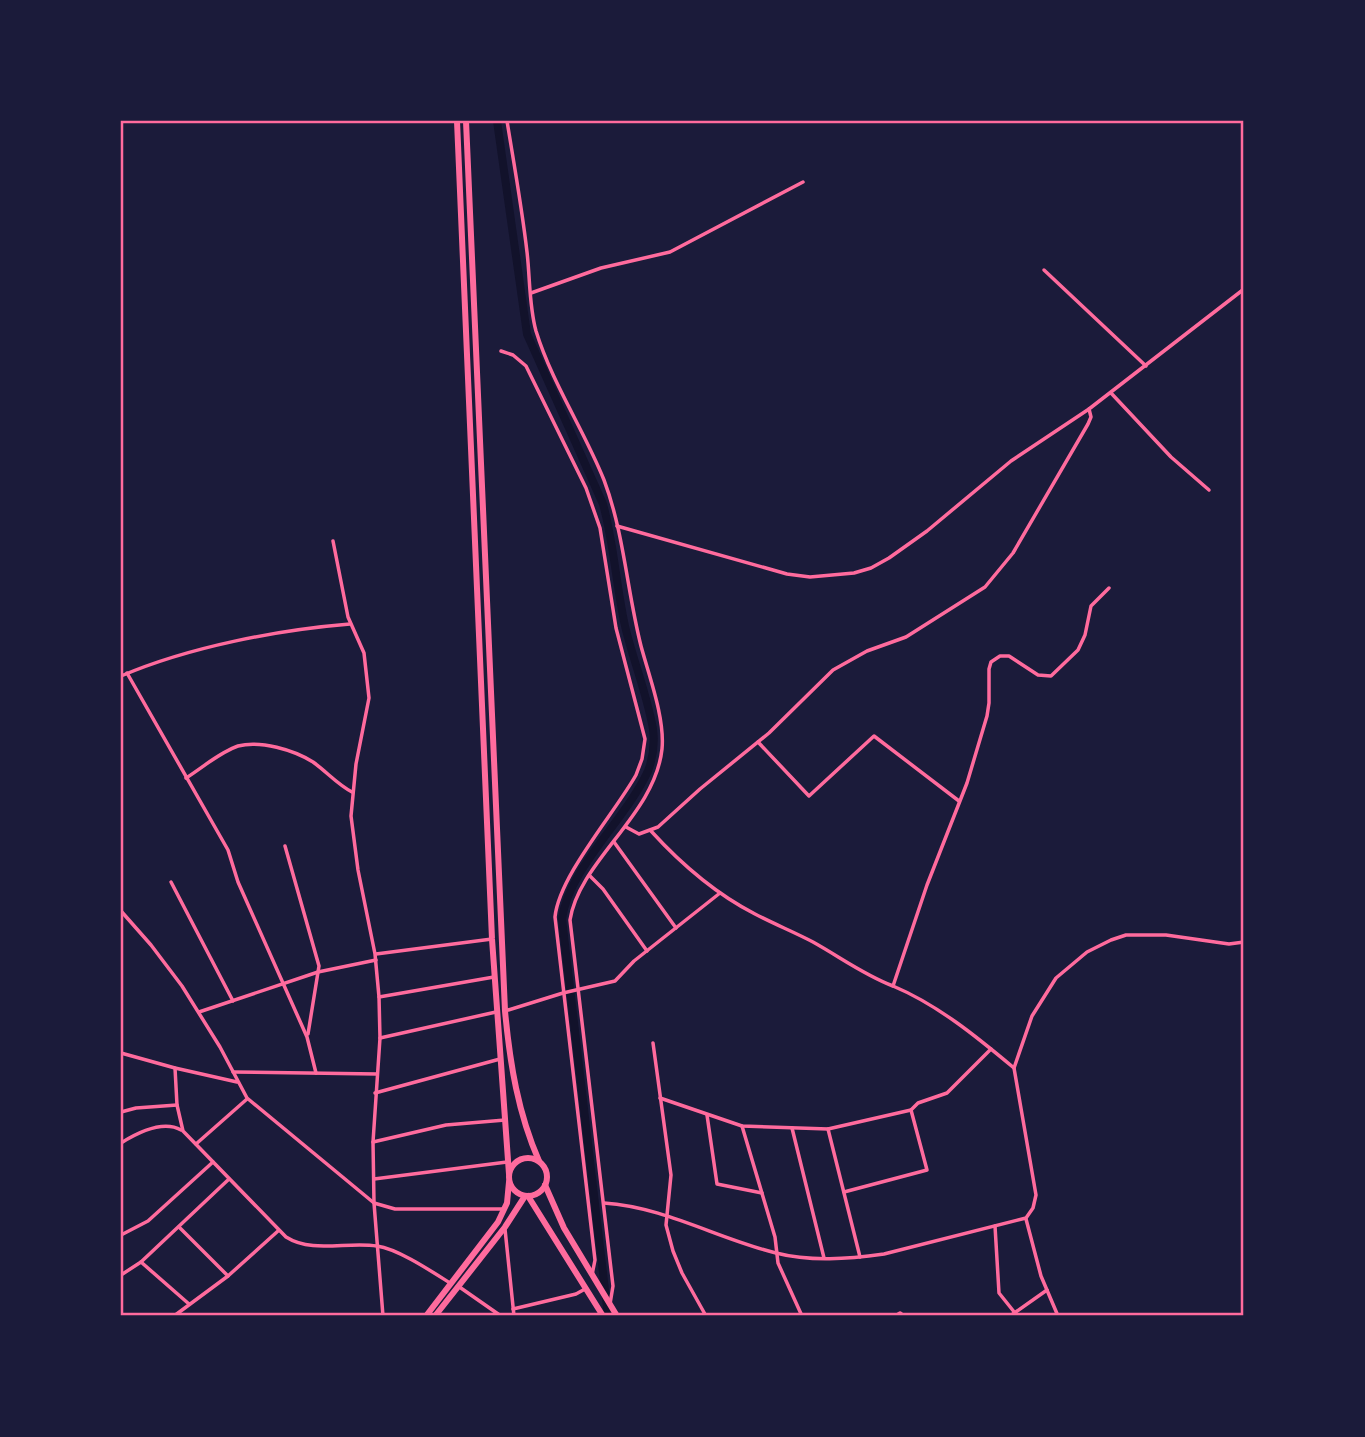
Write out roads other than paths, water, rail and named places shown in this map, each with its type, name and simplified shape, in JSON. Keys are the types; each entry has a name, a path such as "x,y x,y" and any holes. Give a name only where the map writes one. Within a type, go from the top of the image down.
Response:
{"highway":[{"path":"435,1316 505,1209 509,1178 492,939 457,121"},
{"path":"466,121 509,1058 515,1090 539,1161 546,1172 545,1185 564,1228 617,1316"},
{"path":"539,1161 527,1158 520,1160 514,1164 509,1178 515,1191 527,1196 600,1314"},
{"path":"426,1316 505,1227 527,1196 539,1193 545,1185"}],"street":[{"path":"507,121 524,229 535,328 604,480 617,526 635,624 663,737 656,775 625,827 590,876 575,902 570,920 613,1286 610,1306"},
{"path":"531,293 601,268 670,252 803,182"},
{"path":"1044,270 1146,366"},
{"path":"617,526 787,574 810,576 864,570 879,564 913,541 1011,461 1111,393 1244,289"},
{"path":"501,351 513,355 526,366 590,497 600,528 616,628 645,739 636,775 557,901 555,930 595,1260 594,1280"},
{"path":"1111,393 1171,457 1209,489"},
{"path":"625,827 635,834 651,831 758,742 833,670 867,651 913,633 941,612 972,596 992,580 1013,553 1044,503 1088,424 1091,417 1089,409"},
{"path":"333,541 350,624 364,653 369,698 352,792 354,844 376,954 379,997 380,1038 373,1142 374,1203 383,1316"},
{"path":"893,986 924,893 959,802 989,709 991,662 1000,656 1009,656 1038,675 1051,677 1082,644 1091,606 1109,588"},
{"path":"121,676 215,647 279,633 350,624"},
{"path":"127,673 228,850 238,882 307,1037 316,1073"},
{"path":"758,742 809,796 874,736 959,802"},
{"path":"186,778 229,750 255,745 299,755 317,765 340,786 352,792"},
{"path":"651,831 686,868 720,893 874,979 912,994 938,1010 1014,1068"},
{"path":"614,842 676,928"},
{"path":"285,846 319,966 307,1037"},
{"path":"590,876 603,889 647,951"},
{"path":"171,882 233,1001"},
{"path":"505,1011 563,993 615,981 647,951 720,893"},
{"path":"121,911 166,964 199,1012 247,1098 374,1203 396,1209 505,1209"},
{"path":"604,1203 636,1207 666,1215 777,1254 824,1258 860,1257 1026,1219 1033,1208 1036,1195 1014,1068 1026,1031 1049,986 1067,967 1100,945 1118,937 1138,934 1186,937 1229,944 1244,942"},
{"path":"376,954 492,939"},
{"path":"199,1012 318,972 376,960"},
{"path":"379,997 494,977"},
{"path":"380,1038 496,1012"},
{"path":"653,1043 671,1175 666,1224 673,1251 706,1316"},
{"path":"660,1098 742,1126 828,1129 911,1110 918,1103 947,1093 991,1049"},
{"path":"121,1053 237,1082"},
{"path":"375,1093 500,1059"},
{"path":"175,1068 177,1105 183,1131"},
{"path":"233,1072 377,1074"},
{"path":"196,1144 247,1098"},
{"path":"121,1112 136,1108 177,1105"},
{"path":"844,1192 927,1170 911,1110"},
{"path":"707,1115 717,1184 762,1193"},
{"path":"373,1142 446,1125 505,1120"},
{"path":"121,1143 161,1126 174,1126 196,1144 278,1231 293,1241 303,1244 378,1246 455,1285 501,1316"},
{"path":"742,1126 775,1237 781,1270 802,1316"},
{"path":"792,1128 824,1258"},
{"path":"828,1129 860,1257"},
{"path":"121,1236 148,1221 213,1162"},
{"path":"374,1180 508,1162"},
{"path":"121,1275 141,1262 229,1179"},
{"path":"1026,1219 1047,1290 1058,1316"},
{"path":"995,1226 999,1293 1015,1313"},
{"path":"178,1227 228,1276"},
{"path":"505,1227 513,1316"},
{"path":"174,1316 228,1276 278,1231"},
{"path":"141,1262 190,1305"},
{"path":"513,1309 576,1294 585,1289"},
{"path":"1010,1316 1047,1290"},
{"path":"443,1306 443,1316"},
{"path":"895,1316 900,1313 904,1316"}],"waterway":[{"path":"497,121 527,334 603,504 625,626 654,735 648,771 586,862 575,881 562,919 608,1316"}]}
